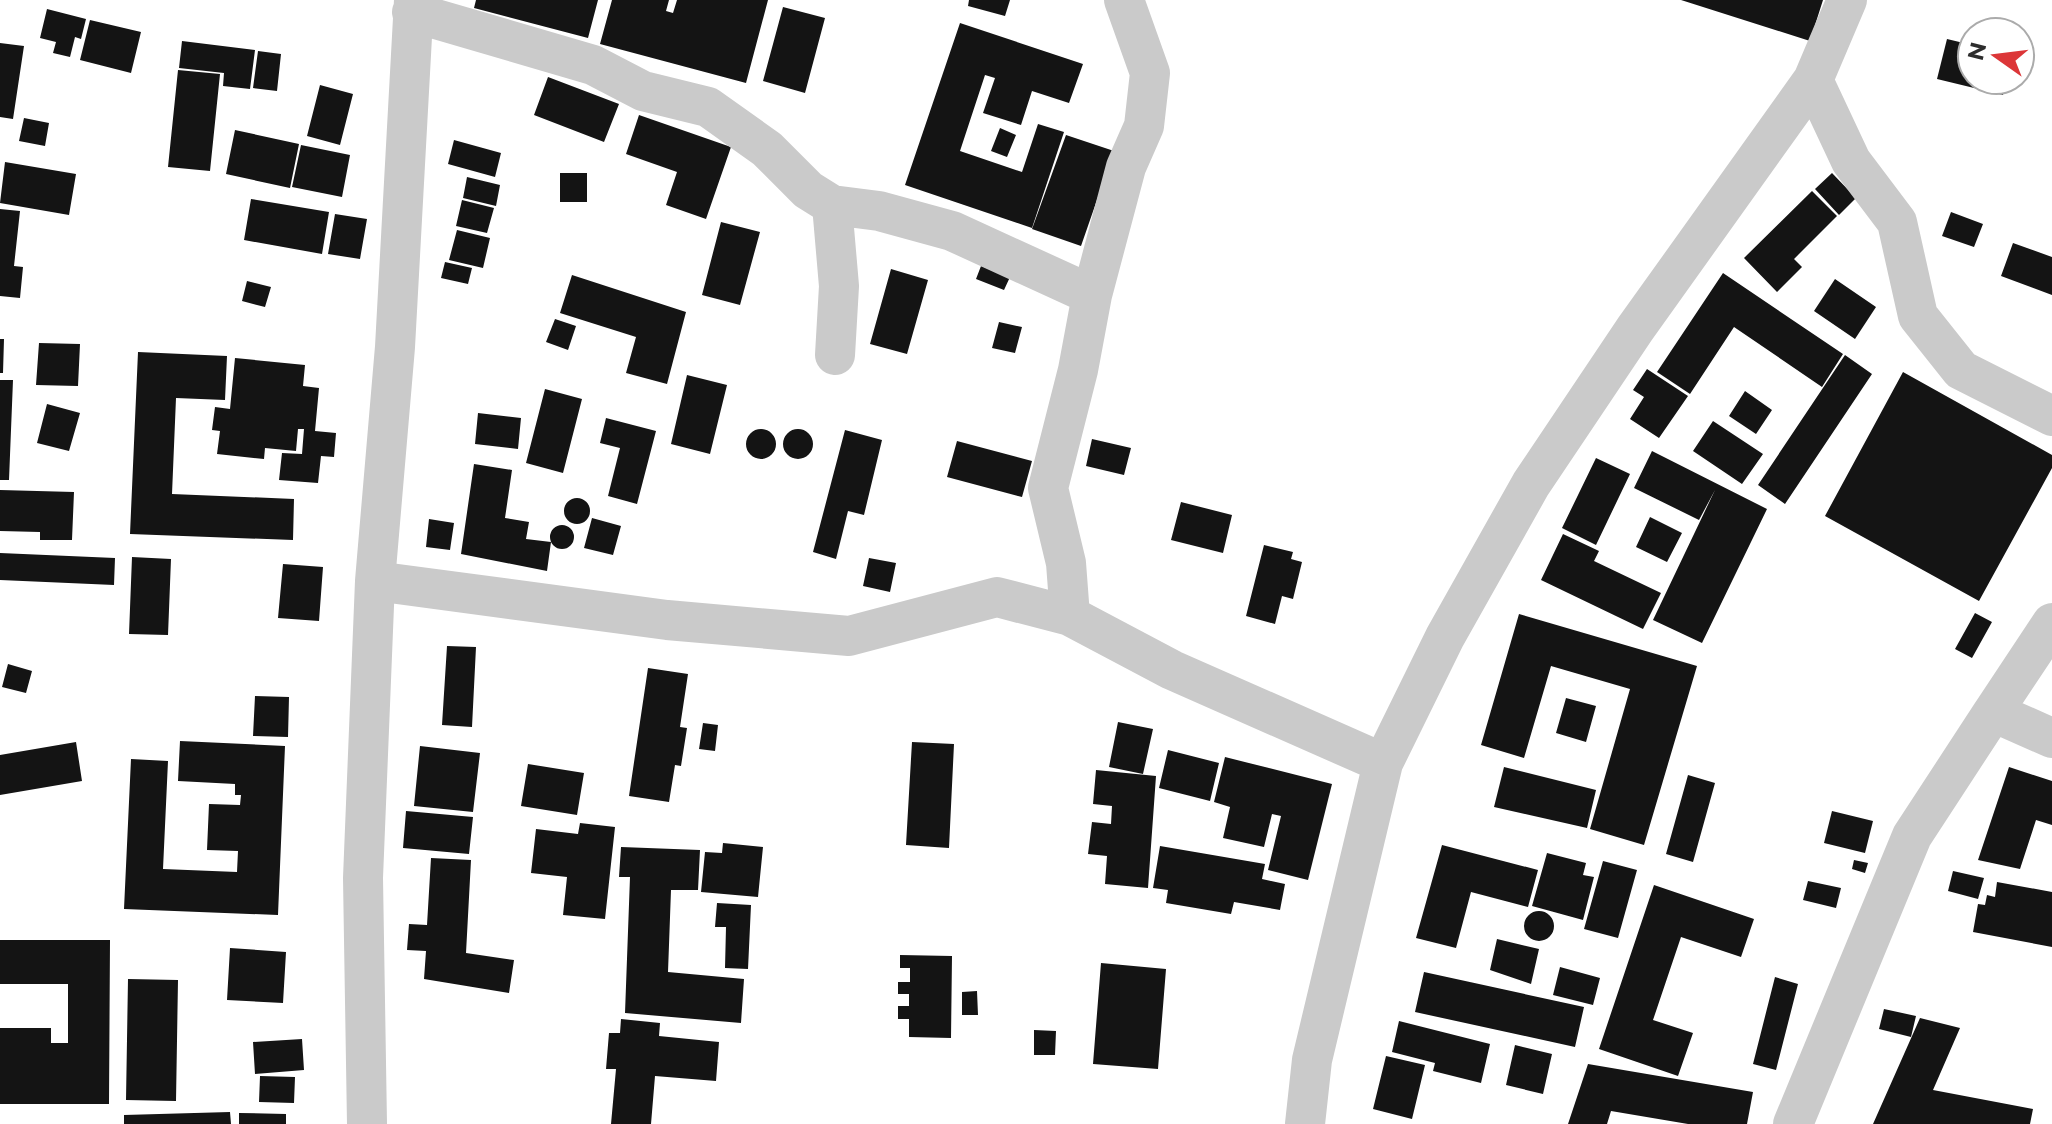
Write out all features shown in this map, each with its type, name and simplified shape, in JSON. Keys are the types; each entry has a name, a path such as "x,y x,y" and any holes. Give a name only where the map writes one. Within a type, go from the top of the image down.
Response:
{"street":[{"path":"1070,616 1066,563 1048,488 1078,370 1092,295 1126,167 1144,126 1150,73 1124,0"},
{"path":"1305,1124 1312,1060 1383,763 1445,637 1531,484 1635,329 1813,80 1847,0"},
{"path":"367,1124 363,878 375,581 395,347 413,6 593,65 643,91 708,107 767,149 808,190 832,205 879,211 952,231 1092,295"},
{"path":"1813,80 1851,161 1897,222 1918,316 1961,370 2052,416"},
{"path":"832,205 839,286 835,355"},
{"path":"375,581 667,620 849,636 997,597 1070,616 1172,670 1383,763"},
{"path":"1793,1124 1912,836 2052,623"},
{"path":"1993,712 2052,738"}],"building":[{"path":"476,0 598,0 588,38 474,8"},
{"path":"612,0 669,0 666,11 673,13 677,0 768,0 746,83 600,44"},
{"path":"969,0 1010,0 1005,16 968,6"},
{"path":"1681,0 1823,0 1810,41"},
{"path":"783,7 825,18 805,93 763,81"},
{"path":"47,9 86,19 81,39 75,37 70,57 53,53 56,42 40,38"},
{"path":"90,20 141,32 131,73 80,60"},
{"path":"960,23 1083,64 1069,103 1032,91 1021,125 983,113 995,78 985,75 960,151 1022,172 1038,124 1064,132 1032,228 905,185"},
{"path":"1947,39 1956,41 1956,84 1937,79"},
{"path":"182,41 255,50 250,89 223,86 224,73 179,68"},
{"path":"0,43 24,46 13,119 0,117"},
{"path":"258,51 281,54 277,91 253,88"},
{"path":"178,70 220,74 210,171 168,167"},
{"path":"548,77 619,104 604,142 534,115"},
{"path":"320,85 353,94 340,145 307,136"},
{"path":"639,115 731,147 706,219 666,205 677,172 626,154"},
{"path":"24,118 49,123 45,146 19,141"},
{"path":"1000,128 1016,135 1007,157 991,151"},
{"path":"235,130 299,144 290,188 226,174"},
{"path":"1066,135 1114,151 1081,246 1032,229"},
{"path":"454,140 501,153 495,177 448,164"},
{"path":"301,145 350,155 342,197 292,187"},
{"path":"5,162 76,174 69,215 0,203"},
{"path":"560,173 587,173 587,202 560,202"},
{"path":"1832,173 1856,198 1839,215 1815,189"},
{"path":"467,177 500,185 496,206 463,198"},
{"path":"1812,191 1837,216 1794,259 1802,267 1777,292 1744,258"},
{"path":"251,199 329,212 322,254 244,240"},
{"path":"462,200 494,208 487,233 456,226"},
{"path":"0,209 20,211 14,266 23,267 20,298 0,296"},
{"path":"1951,212 1983,224 1974,247 1942,236"},
{"path":"335,214 367,219 360,259 328,254"},
{"path":"721,222 760,232 740,305 702,295"},
{"path":"457,230 490,238 483,268 449,260"},
{"path":"2013,243 2052,257 2052,295 2001,276"},
{"path":"445,262 472,268 468,284 441,278"},
{"path":"981,266 1010,277 1004,290 976,279"},
{"path":"891,269 928,280 907,354 870,344"},
{"path":"1723,273 1843,354 1822,387 1734,327 1690,394 1657,372"},
{"path":"572,275 686,312 667,384 626,373 636,337 560,313"},
{"path":"1835,279 1876,307 1855,339 1814,311"},
{"path":"247,281 271,287 265,307 242,301"},
{"path":"555,319 576,326 568,350 546,342"},
{"path":"999,322 1022,327 1015,353 992,348"},
{"path":"0,339 4,339 3,373 0,373"},
{"path":"39,343 80,344 78,386 36,385"},
{"path":"138,352 227,356 225,400 176,398 172,494 294,499 293,540 130,534"},
{"path":"1845,355 1872,374 1785,504 1758,485"},
{"path":"235,358 305,365 303,386 319,388 315,431 336,433 334,457 321,456 318,483 279,480 282,453 302,454 304,429 298,429 296,451 265,448 264,459 217,454 220,431 212,430 215,407 230,409"},
{"path":"1647,369 1688,396 1659,438 1630,419 1644,397 1633,390"},
{"path":"1903,372 2052,455 2052,468 1979,601 1825,516"},
{"path":"687,375 727,385 710,454 671,444"},
{"path":"0,380 13,380 9,480 0,480"},
{"path":"545,389 582,399 563,473 526,463"},
{"path":"1745,391 1772,410 1756,434 1729,416"},
{"path":"47,404 80,413 69,451 37,443"},
{"path":"478,413 521,418 518,449 475,444"},
{"path":"606,418 656,431 637,504 608,496 620,448 600,443"},
{"path":"1713,421 1763,454 1742,484 1693,451"},
{"path":"761,429 772,433 776,444 772,455 761,459 750,455 746,444 750,433"},
{"path":"798,429 809,433 813,444 809,455 798,459 787,455 783,444 787,433"},
{"path":"845,430 882,440 864,515 848,511 836,559 813,552"},
{"path":"1092,439 1131,448 1124,475 1086,466"},
{"path":"957,441 1032,461 1022,497 947,477"},
{"path":"1652,451 1767,509 1702,643 1653,620 1715,490 1699,520 1634,488"},
{"path":"1596,458 1630,474 1596,545 1562,528"},
{"path":"474,464 512,470 505,518 529,522 526,539 551,542 547,571 461,554"},
{"path":"0,490 74,492 72,540 40,540 40,532 0,531"},
{"path":"577,498 587,501 590,511 587,521 577,524 567,521 564,511 567,501"},
{"path":"1181,502 1232,515 1223,553 1171,540"},
{"path":"1650,517 1682,533 1667,562 1636,547"},
{"path":"592,518 621,526 613,555 584,548"},
{"path":"429,519 454,523 450,550 426,547"},
{"path":"562,525 570,529 574,537 570,545 562,549 554,545 550,537 554,529"},
{"path":"1563,534 1599,551 1594,561 1661,593 1643,629 1541,580"},
{"path":"1264,545 1293,552 1291,559 1302,562 1293,599 1282,596 1275,624 1246,616"},
{"path":"0,553 115,558 114,585 0,580"},
{"path":"132,557 171,559 168,635 129,634"},
{"path":"869,558 896,563 890,592 863,586"},
{"path":"283,564 323,567 319,621 278,618"},
{"path":"1975,613 1992,622 1972,658 1955,649"},
{"path":"1519,614 1697,666 1644,845 1590,829 1630,689 1551,666 1524,758 1481,745"},
{"path":"447,646 476,647 472,727 442,725"},
{"path":"8,664 32,671 26,693 2,687"},
{"path":"648,668 688,674 680,727 687,728 681,766 675,765 669,802 629,796"},
{"path":"255,696 289,697 288,737 253,736"},
{"path":"1566,698 1596,706 1586,742 1556,733"},
{"path":"1118,722 1153,729 1143,774 1109,767"},
{"path":"703,723 718,725 715,751 699,749"},
{"path":"180,741 285,746 278,915 124,909 131,759 168,761 163,869 237,872 238,851 207,850 209,804 240,805 241,795 235,795 235,784 178,781"},
{"path":"76,742 82,781 0,795 0,755"},
{"path":"912,742 954,744 949,848 906,845"},
{"path":"420,746 480,753 473,812 414,806"},
{"path":"1168,750 1219,763 1210,801 1159,788"},
{"path":"1225,757 1332,784 1308,880 1268,870 1281,816 1272,814 1264,847 1223,838 1230,807 1214,802"},
{"path":"528,764 584,773 577,815 521,806"},
{"path":"1504,767 1596,790 1587,828 1494,807"},
{"path":"2009,767 2052,781 2052,825 2036,820 2020,869 1978,860"},
{"path":"1096,770 1156,776 1148,888 1105,884 1107,856 1088,854 1092,822 1111,824 1112,806 1093,804"},
{"path":"1688,775 1715,783 1693,862 1666,854"},
{"path":"406,811 473,817 469,854 403,848"},
{"path":"1832,811 1873,821 1865,853 1824,843"},
{"path":"580,823 615,827 605,919 563,915 567,877 531,873 536,829 578,834"},
{"path":"723,843 763,847 758,897 701,892 705,852 722,853"},
{"path":"1442,845 1538,870 1528,907 1471,892 1456,948 1416,938"},
{"path":"1160,846 1265,864 1262,879 1285,884 1280,910 1234,902 1231,914 1166,903 1168,890 1153,888"},
{"path":"621,847 700,850 698,890 671,890 668,972 744,979 741,1023 625,1013 630,877 619,877"},
{"path":"1547,853 1586,863 1583,875 1594,877 1583,920 1532,906"},
{"path":"431,858 471,860 466,953 514,960 509,993 424,979 426,951 407,950 409,924 427,925"},
{"path":"1854,860 1868,863 1865,873 1852,869"},
{"path":"1603,861 1637,870 1618,938 1584,929"},
{"path":"1953,871 1984,878 1978,899 1948,891"},
{"path":"1808,881 1841,888 1836,908 1803,900"},
{"path":"1997,882 2052,892 2052,947 1973,932 1978,904 1985,905 1987,895 1995,897"},
{"path":"1654,885 1754,919 1741,957 1681,937 1653,1020 1693,1033 1678,1076 1599,1049"},
{"path":"717,903 751,905 748,969 725,968 726,927 715,927"},
{"path":"1539,911 1550,915 1554,926 1550,937 1539,941 1528,937 1524,926 1528,915"},
{"path":"1497,939 1539,949 1531,984 1490,970"},
{"path":"0,940 110,940 109,1104 0,1104 0,1028 51,1028 51,1043 68,1043 68,984 0,984"},
{"path":"230,948 286,952 283,1003 227,1000"},
{"path":"900,955 952,956 951,1038 909,1037 909,1019 898,1019 898,1006 909,1006 909,994 898,994 898,982 910,982 910,968 900,968"},
{"path":"1101,963 1166,969 1158,1069 1093,1064"},
{"path":"1560,967 1600,978 1593,1005 1553,995"},
{"path":"1424,972 1584,1007 1575,1047 1415,1012"},
{"path":"1775,977 1798,984 1776,1070 1753,1064"},
{"path":"128,979 178,980 176,1101 126,1100"},
{"path":"977,991 978,1015 962,1015 962,992"},
{"path":"1884,1009 1916,1016 1911,1037 1879,1029"},
{"path":"1920,1018 1960,1028 1933,1090 2033,1109 2030,1124 1873,1124"},
{"path":"621,1019 660,1023 659,1036 719,1042 716,1081 655,1076 651,1124 611,1124 616,1069 606,1069 609,1033 620,1033"},
{"path":"1399,1021 1490,1044 1481,1083 1433,1071 1435,1063 1392,1052"},
{"path":"1034,1030 1056,1031 1055,1055 1034,1055"},
{"path":"302,1039 304,1070 255,1074 253,1042"},
{"path":"1515,1045 1552,1054 1543,1094 1506,1085"},
{"path":"1386,1056 1425,1065 1412,1119 1373,1109"},
{"path":"1588,1064 1753,1092 1747,1124 1688,1124 1611,1111 1607,1124 1568,1124"},
{"path":"260,1076 295,1077 294,1103 259,1102"},
{"path":"230,1112 231,1124 124,1124 124,1115"},
{"path":"239,1113 286,1114 286,1124 239,1124"}]}
